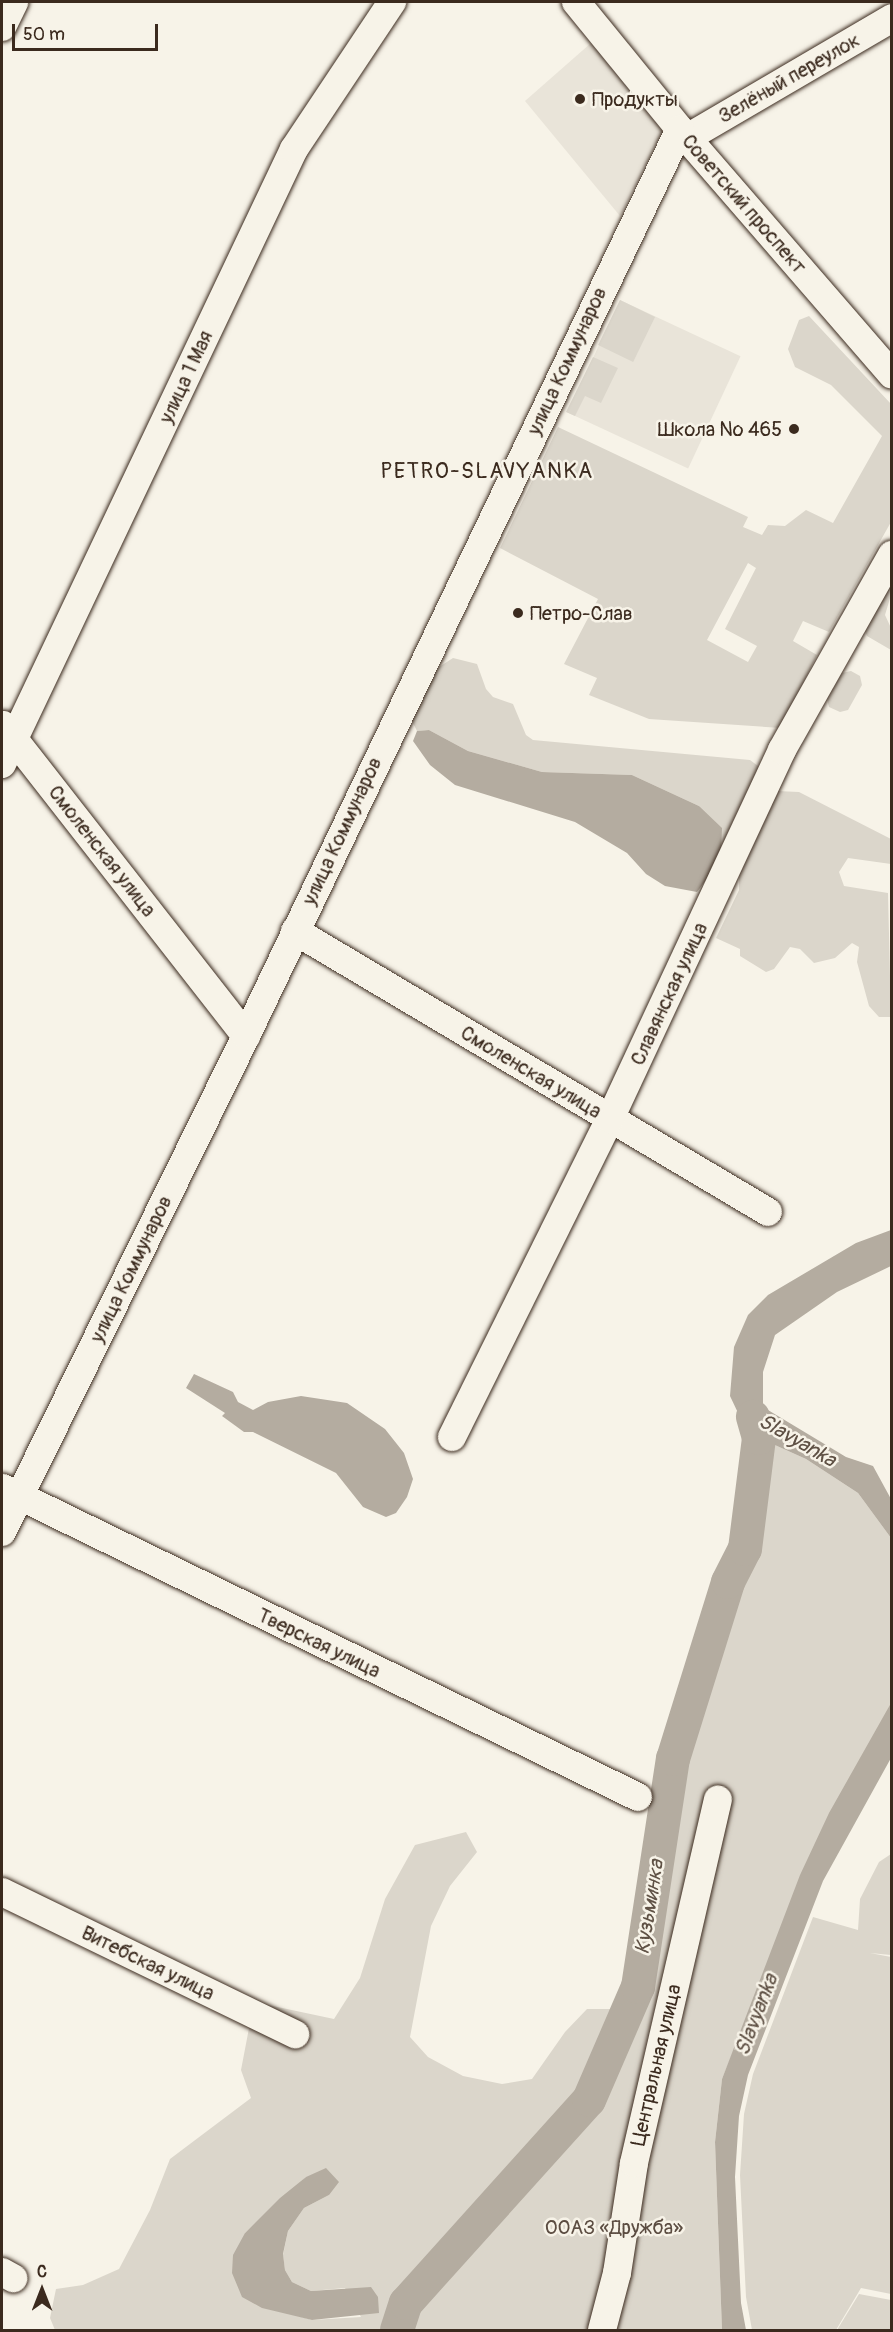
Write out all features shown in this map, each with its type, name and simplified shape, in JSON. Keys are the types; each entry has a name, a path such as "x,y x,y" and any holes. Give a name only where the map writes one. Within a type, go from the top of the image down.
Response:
{"street":[{"path":"2,27 15,2"},
{"name":"улица 1 Мая","path":"2,764 8,730 294,149 392,2"},
{"name":"Советский проспект","path":"576,2 683,133 891,375"},
{"name":"Зелёный переулок","path":"683,133 891,18"},
{"name":"улица Коммунаров","path":"2,1532 10,1492 246,1036 683,133"},
{"name":"Славянская улица","path":"452,1437 610,1119 782,750 891,555"},
{"name":"Смоленская улица","path":"8,730 246,1036"},
{"name":"Смоленская улица","path":"295,931 768,1212"},
{"name":"Тверская улица","path":"10,1492 638,1797"},
{"name":"Центральная улица","path":"602,2331 617,2273 634,2163 718,1800"},
{"name":"Витебская улица","path":"2,1892 295,2034"}],"shaded area":[{"path":"591,43 665,126 620,216 525,101"},
{"path":"620,300 741,356 688,469 568,412"}],"green space":[{"path":"620,300 655,317 633,362 598,345"},
{"path":"809,316 891,404 891,522 829,632 803,621 793,641 817,655 781,728 649,719 589,695 597,678 564,664 598,599 500,548 558,427 748,517 743,527 762,535 768,525 785,526 806,510 833,523 882,436 831,385 795,367 788,349 799,320","holes":["748,563 756,568 725,629 757,646 748,662 707,640"]},
{"path":"593,357 618,368 601,403 585,396 575,416 566,412"},
{"path":"891,578 891,595 885,615 891,628 891,650 867,636 862,624"},
{"path":"453,658 477,664 486,689 493,697 513,704 526,735 533,740 750,760 758,766 759,775 721,852 699,806 632,775 542,772 468,751 429,730 417,731 410,717 436,669"},
{"path":"851,671 860,676 862,685 848,710 840,712 829,707 827,699 842,673"},
{"path":"777,791 799,792 891,839 891,864 848,858 839,872 844,886 888,893 891,1017 879,1017 869,1006 857,962 859,947 852,943 835,958 814,963 800,949 790,947 774,969 766,972 740,956 740,949 716,938 739,890 739,869"},
{"name":"ООАЗ «Дружба»","path":"759,1438 806,1459 858,1493 891,1538 891,1703 760,1985 722,2079 715,2142 722,2330 55,2330 50,2318 56,2289 83,2285 119,2269 150,2210 170,2159 251,2098 241,2070 254,2002 334,2019 360,1978 385,1899 415,1845 466,1832 477,1852 450,1886 431,1926 410,2037 428,2057 463,2076 502,2084 532,2079 565,2032 587,2009 612,2009 622,2024 638,1987 673,1759 728,1582 745,1549","holes":["306,2177 329,2195 304,2208 288,2231 283,2255 285,2270 292,2282 311,2291 345,2288 361,2317 312,2320 288,2313 245,2233"]},
{"path":"891,1854 891,1955 870,1953 891,1957 891,2294 861,2288 836,2330 752,2330 746,2297 740,2175 744,2114 753,2074 813,1917 858,1930 860,1899 879,1862"},
{"path":"859,2294 891,2300 891,2330 837,2330"}],"water":[{"path":"429,730 468,751 542,772 632,775 699,806 722,828 721,852 712,872 697,892 665,886 646,874 627,853 575,822 455,785 430,765 413,741 417,731"},
{"name":"Slavyanka","path":"891,1230 891,1266 837,1292 775,1335 763,1372 763,1407 846,1457 873,1466 891,1499 891,1538 858,1493 806,1459 759,1438 739,1415 730,1396 734,1347 748,1315 768,1295 856,1243"},
{"path":"194,1374 233,1392 238,1402 253,1410 268,1402 301,1396 347,1403 385,1429 404,1453 413,1479 407,1497 396,1513 386,1517 363,1507 336,1473 253,1432 244,1432 222,1416 225,1413 186,1388"},
{"name":"Slavyanka","path":"891,1703 891,1758 823,1881 748,2075 739,2116 735,2177 741,2303 746,2330 722,2330 715,2142 722,2079 800,1875 829,1813"},
{"path":"326,2168 339,2182 329,2195 304,2208 288,2231 283,2254 285,2270 292,2282 311,2291 371,2287 378,2297 379,2313 312,2320 262,2308 242,2297 232,2273 233,2255 245,2233 280,2198 306,2177"}],"waterway":[{"name":"Кузьминка","path":"397,2330 406,2303 589,2100 638,1987 673,1759 728,1582 745,1549 759,1438 753,1417"}],"place":[{"name":"Продукты","path":"580,99"},
{"name":"Школа № 465","path":"794,429"},
{"name":"Петро-Слав","path":"518,613"}],"district":[{"name":"PETRO-SLAVYANKA","path":"487,472"}]}
